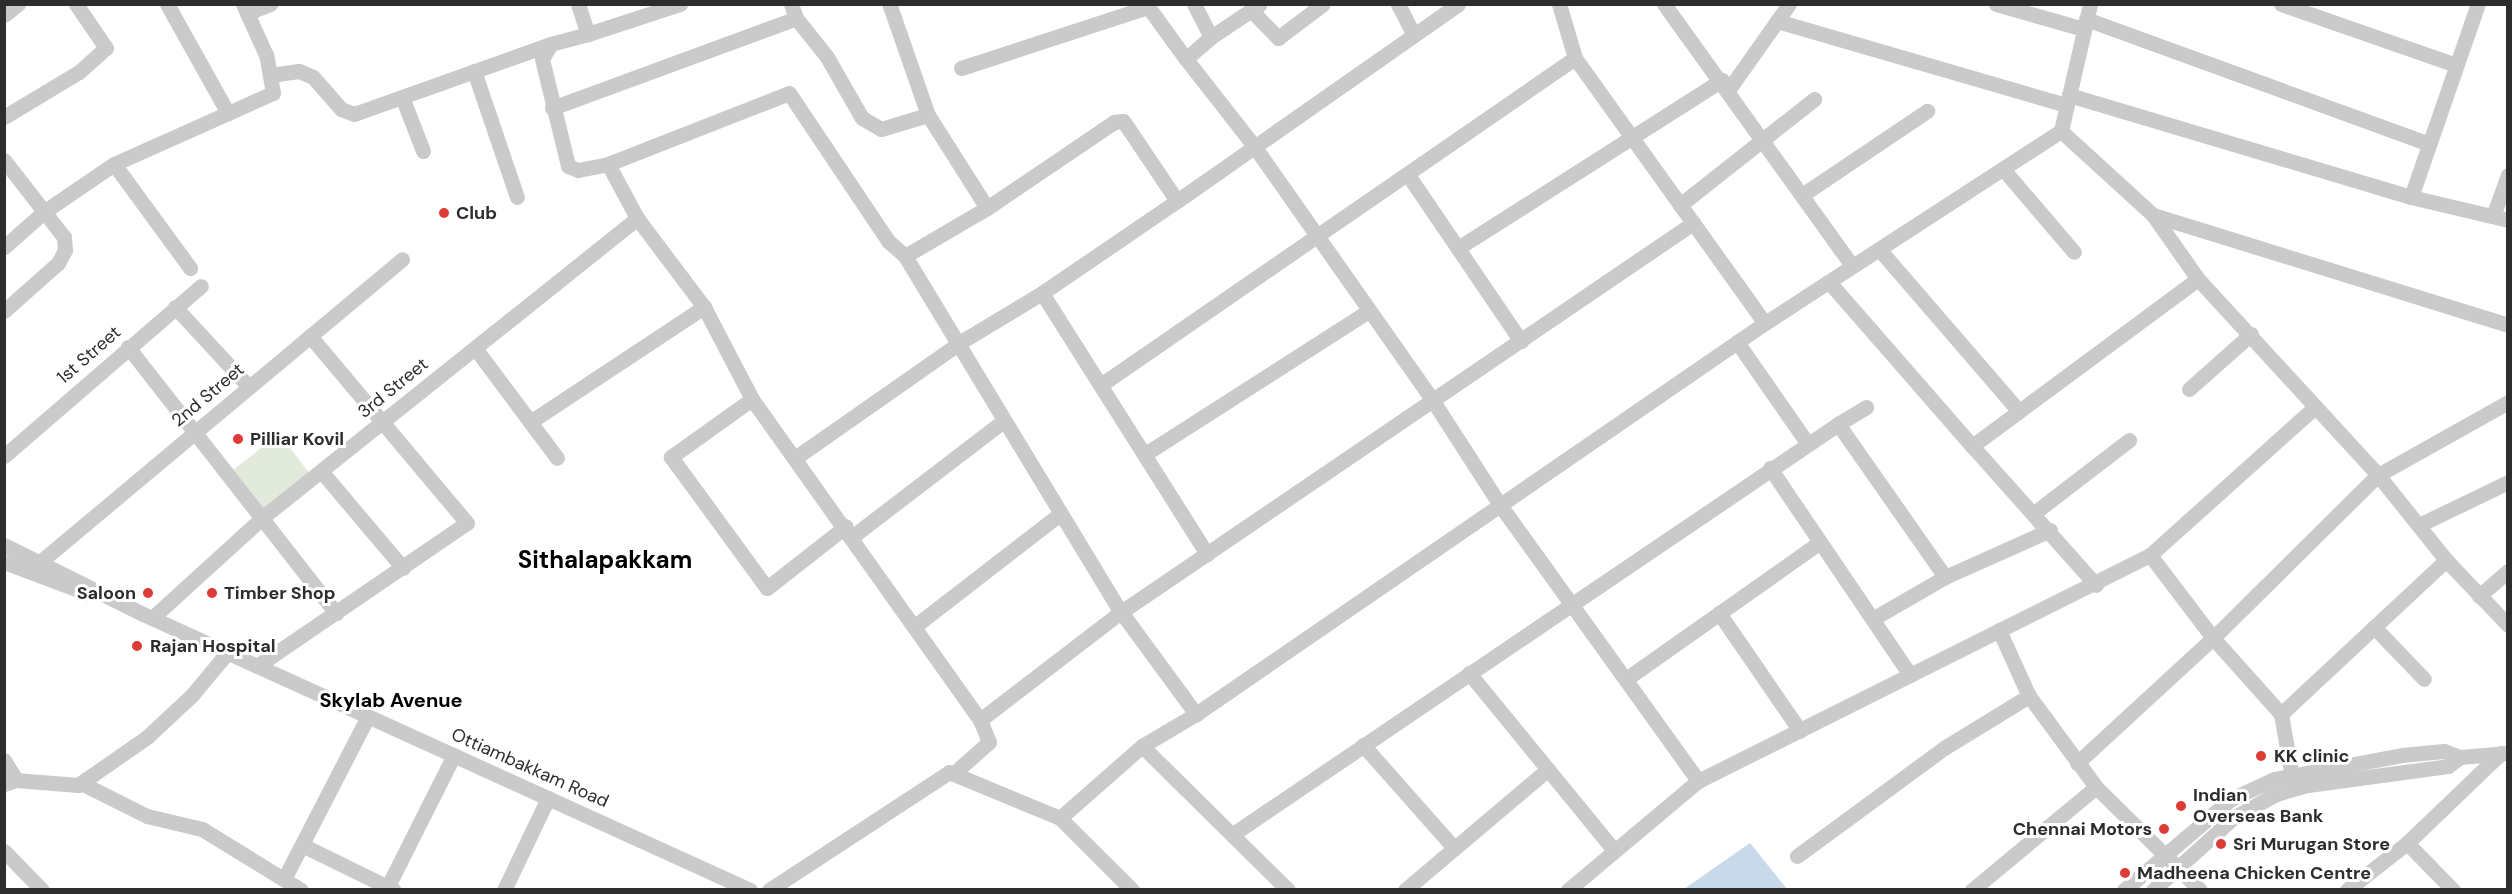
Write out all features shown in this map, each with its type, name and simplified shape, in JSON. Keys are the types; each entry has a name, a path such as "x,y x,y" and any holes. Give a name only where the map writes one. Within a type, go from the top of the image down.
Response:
{"street":[{"path":"4,15 18,4"},
{"path":"4,117 79,72 106,48 75,4"},
{"path":"167,4 228,113"},
{"path":"4,247 45,211 114,164 273,93 270,75 245,9 270,4"},
{"path":"578,4 588,34"},
{"path":"270,75 299,71 313,77 341,109 354,114 551,44 680,4"},
{"path":"1194,4 1211,37"},
{"path":"1186,59 1250,8 1278,38 1323,4"},
{"path":"1398,4 1414,35"},
{"path":"795,458 959,343 1042,293 1177,201 1458,4"},
{"path":"1559,4 1575,58 1765,322"},
{"path":"1664,4 1725,84 1852,266"},
{"path":"1458,248 1632,137 1725,84 1789,4"},
{"path":"1996,4 2087,18 2429,144"},
{"path":"2281,4 2456,65"},
{"path":"2411,197 2478,4"},
{"path":"890,6 928,115 987,208"},
{"path":"961,68 1147,6 1254,146 1433,401 1500,505 1698,781"},
{"path":"552,108 794,11 827,57 862,118 881,129 928,115"},
{"path":"1060,818 1143,746 1196,714 1765,322 2061,131 2087,18"},
{"path":"1777,21 2411,197 2500,218 2508,175"},
{"path":"551,44 542,58 552,108 568,165 578,170 608,164 789,93 888,241 905,256 959,343 1002,422 1121,612 1196,714"},
{"path":"1102,384 1318,238 1575,58"},
{"path":"474,71 517,196"},
{"path":"402,97 423,151"},
{"path":"1680,205 1762,137 1814,99"},
{"path":"1802,195 1927,111"},
{"path":"905,256 987,208 1114,122 1123,121 1177,201"},
{"path":"2061,131 2153,215 2198,279 2252,334 2314,408 2378,474 2446,560 2508,625"},
{"path":"4,160 64,237 65,250 58,263 4,311"},
{"path":"114,164 190,268"},
{"path":"608,164 637,218 704,307 752,399 849,531 980,720 989,742 953,774"},
{"path":"2003,169 2074,252"},
{"path":"1408,175 1521,341"},
{"path":"2153,215 2508,325"},
{"name":"3rd Street","path":"147,616 263,517 637,218"},
{"path":"980,720 1121,612 1693,223"},
{"path":"1879,249 2019,411"},
{"name":"2nd Street","path":"40,562 402,259"},
{"path":"1972,446 2198,279"},
{"path":"1829,282 1972,446 2050,530 2096,585"},
{"name":"1st Street","path":"4,456 201,286"},
{"path":"1042,293 1102,384 1207,554"},
{"path":"175,307 249,387"},
{"path":"530,422 704,307"},
{"path":"1145,454 1369,311"},
{"path":"2189,389 2252,334"},
{"path":"257,666 467,523 310,336"},
{"path":"1737,342 1808,444"},
{"path":"128,347 336,613"},
{"path":"475,348 557,458"},
{"path":"752,399 671,457 767,588 1002,422"},
{"path":"2077,763 2214,638 2378,474 2508,402"},
{"path":"1233,834 1770,468 1866,407"},
{"path":"1568,890 1613,849 1698,781 2000,630 2096,585 2150,555 2314,408"},
{"path":"1838,424 1945,577"},
{"path":"2034,513 2128,440"},
{"path":"1770,468 1819,543 1874,618 1910,675"},
{"path":"321,471 403,568"},
{"path":"2419,525 2508,483"},
{"path":"915,626 1060,514"},
{"path":"1874,618 1945,577 2050,530"},
{"path":"1626,679 1819,543"},
{"name":"Ottiambakkam Road","path":"4,544 147,616 750,890"},
{"path":"2150,555 2214,638 2281,714 2293,782"},
{"path":"2281,714 2446,560"},
{"name":"Ottiambakkam Road","path":"4,562 147,616"},
{"path":"2479,596 2508,571"},
{"path":"1719,613 1800,731"},
{"path":"2374,627 2424,680"},
{"path":"2000,630 2029,696 2077,763 2096,787 2179,866 2200,890"},
{"path":"81,783 147,737 192,695 227,653"},
{"path":"1469,673 1613,849"},
{"path":"1797,856 1944,748 2029,696"},
{"path":"284,879 368,716"},
{"path":"1363,745 1454,848"},
{"path":"1143,746 1288,890"},
{"path":"2124,890 2231,799 2293,782 2423,753 2444,751 2460,757 2504,753"},
{"path":"2347,890 2407,843 2504,753"},
{"path":"302,844 389,889 454,755"},
{"path":"4,760 10,782 81,783 147,816 202,829 300,889"},
{"path":"1405,890 1548,769"},
{"path":"769,890 949,772 1060,818 1132,890"},
{"path":"2153,890 2251,806 2293,782"},
{"path":"1972,890 2096,787"},
{"path":"504,890 548,798"},
{"path":"2407,843 2453,890"},
{"path":"4,851 42,890"}],"green space":[{"path":"279,434 310,473 263,510 232,471"}],"water":[{"path":"1750,843 1787,889 1684,889"}],"place":[{"name":"Club","path":"444,213"},
{"name":"Pilliar Kovil","path":"238,439"},
{"name":"Saloon","path":"148,593"},
{"name":"Timber Shop","path":"212,593"},
{"name":"Rajan Hospital","path":"137,646"},
{"name":"KK clinic","path":"2261,756"},
{"name":"Indian Overseas Bank","path":"2181,806"},
{"name":"Chennai Motors","path":"2164,829"},
{"name":"Sri Murugan Store","path":"2221,844"},
{"name":"Madheena Chicken Centre","path":"2125,873"}],"district":[{"name":"Sithalapakkam","path":"605,560"},
{"name":"Skylab Avenue","path":"391,700"}]}
